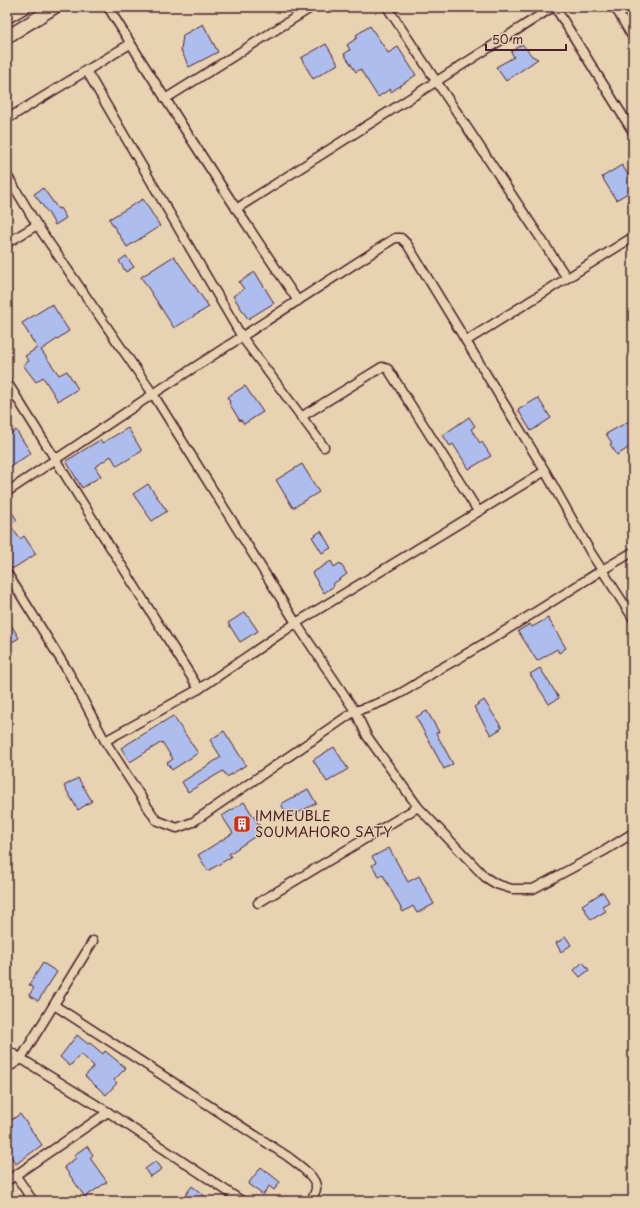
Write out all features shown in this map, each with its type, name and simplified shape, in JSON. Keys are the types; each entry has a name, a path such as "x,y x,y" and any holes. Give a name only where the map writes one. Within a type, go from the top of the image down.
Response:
{"main road":[{"path":"7,17 24,7"},
{"path":"7,37 55,7"}],"street":[{"path":"108,7 130,44 236,209 298,301"},
{"path":"165,99 312,7"},
{"path":"387,7 567,278"},
{"path":"236,209 554,7 633,132"},
{"path":"615,7 633,38"},
{"path":"7,119 130,44"},
{"path":"86,70 242,337 324,447"},
{"path":"7,176 37,225 153,394 296,623 354,711 367,736 418,807 485,877 496,884 512,889 533,889 604,851 633,833"},
{"path":"7,243 37,225"},
{"path":"466,341 633,237"},
{"path":"7,492 153,394 395,238 401,238 407,244 544,471 591,553 633,618"},
{"path":"301,416 382,367 388,369 478,511"},
{"path":"7,382 199,689"},
{"path":"105,741 199,689 296,623 544,471"},
{"path":"7,573 69,674 105,741 156,820 177,828 193,822 354,711 382,702 399,694 422,679 500,635 633,552"},
{"path":"258,903 418,807"},
{"path":"7,1068 20,1060 93,941"},
{"path":"54,1005 287,1156 313,1177 316,1183 316,1189 311,1201"},
{"path":"7,1050 20,1060 108,1112 242,1201"},
{"path":"7,1182 108,1112"},
{"path":"16,1176 33,1201"}],"building":[{"path":"203,24 218,52 189,67 181,50 183,35"},
{"path":"370,26 388,53 398,47 416,75 391,92 390,89 378,97 360,69 356,72 344,54 350,50 347,45 358,37 356,35"},
{"path":"326,44 338,64 313,79 301,58"},
{"path":"522,44 532,56 538,59 506,81 496,67 514,57 511,52"},
{"path":"622,165 633,183 633,190 616,200 602,177"},
{"path":"43,188 58,209 60,208 66,218 55,225 49,214 34,194"},
{"path":"143,199 160,226 127,247 109,219"},
{"path":"126,256 134,267 126,272 119,261"},
{"path":"174,256 209,307 174,328 141,277"},
{"path":"255,272 274,303 248,319 233,296 244,289 239,282"},
{"path":"52,304 69,331 41,350 59,375 67,371 78,389 58,401 43,377 36,382 23,365 29,361 25,356 37,348 22,323"},
{"path":"245,386 263,412 244,424 241,420 240,421 227,397"},
{"path":"538,398 551,418 531,431 518,410"},
{"path":"469,417 475,426 471,429 491,456 469,469 453,444 450,446 443,435"},
{"path":"633,419 633,445 617,455 606,434"},
{"path":"128,428 142,451 117,466 111,456 95,467 101,476 82,488 66,461 100,440 102,443"},
{"path":"16,430 31,453 7,469 7,436"},
{"path":"302,464 319,492 293,508 276,480"},
{"path":"148,484 167,511 152,521 133,494"},
{"path":"7,505 17,520 10,525 20,539 24,536 36,554 12,569 7,561"},
{"path":"321,531 331,548 322,553 312,537"},
{"path":"331,561 334,567 340,563 347,574 333,584 334,586 324,593 312,573"},
{"path":"245,612 258,631 240,642 228,623"},
{"path":"7,618 19,638 7,645"},
{"path":"548,618 566,648 559,653 557,649 537,661 518,631 530,624 532,627"},
{"path":"540,668 559,698 549,704 530,674"},
{"path":"484,700 502,728 491,735 474,707"},
{"path":"427,711 439,732 436,733 453,764 444,769 416,717"},
{"path":"173,716 198,753 172,770 167,763 173,759 162,742 130,762 121,748"},
{"path":"224,731 246,765 227,777 223,771 188,792 182,782 221,757 210,740"},
{"path":"334,747 348,769 327,782 313,760"},
{"path":"78,778 92,801 78,810 64,786"},
{"path":"308,789 316,803 289,818 281,804"},
{"path":"244,802 263,831 229,854 231,857 208,871 198,855 233,833 222,816"},
{"path":"389,848 408,882 419,876 434,904 417,913 413,906 403,912 383,875 379,877 372,865 376,863 372,857"},
{"path":"603,892 609,902 602,906 606,911 591,920 582,905"},
{"path":"566,937 571,945 561,952 556,943"},
{"path":"583,962 589,970 580,977 574,970"},
{"path":"43,963 57,972 38,1001 29,995 34,988 29,985"},
{"path":"77,1035 88,1044 90,1043 103,1054 105,1051 126,1068 114,1080 117,1083 106,1095 85,1076 94,1066 81,1054 70,1066 60,1057"},
{"path":"20,1114 42,1145 16,1164 7,1151 7,1123"},
{"path":"87,1146 93,1155 90,1158 107,1182 85,1197 64,1167 76,1158 74,1155"},
{"path":"156,1161 162,1169 150,1177 145,1169"},
{"path":"261,1167 280,1182 274,1190 269,1186 263,1195 248,1184"},
{"path":"192,1186 211,1201 181,1201"}],"place":[{"name":"IMMEUBLE SOUMAHORO SATY","path":"242,824"}]}
